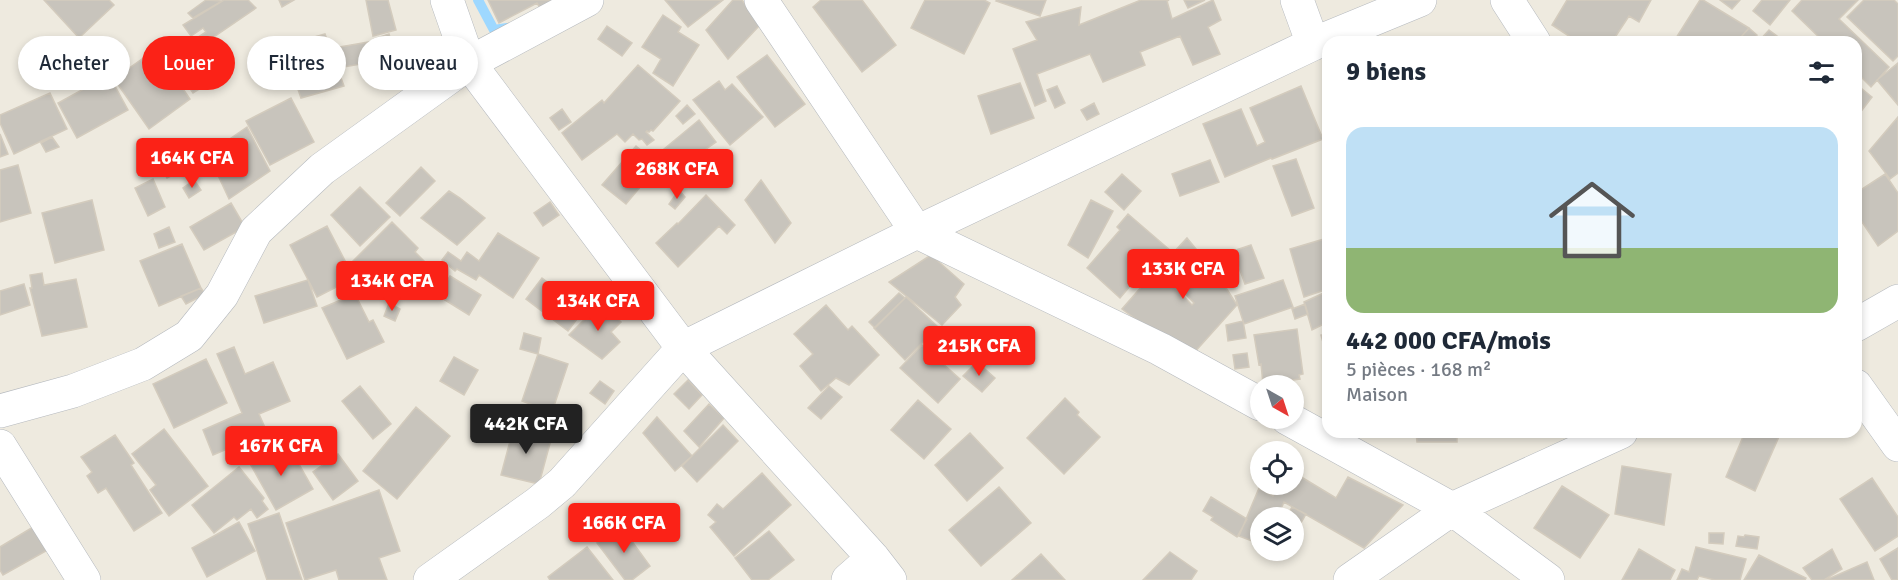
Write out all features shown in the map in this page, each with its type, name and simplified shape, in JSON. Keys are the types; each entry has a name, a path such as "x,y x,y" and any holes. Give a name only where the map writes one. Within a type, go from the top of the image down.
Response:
{"street":[{"path":"447,0 460,36"},
{"path":"478,58 587,0"},
{"path":"761,0 917,232 1160,349 1250,398"},
{"path":"1298,0 1313,44"},
{"path":"1332,36 1420,0"},
{"path":"1508,0 1530,36"},
{"path":"430,580 538,503 562,483 683,348 917,232 1322,40"},
{"path":"478,75 683,348 882,569 848,580"},
{"path":"0,411 73,391 143,364 189,336 222,295 256,231 322,170 432,90"},
{"path":"1862,322 1898,301"},
{"path":"1862,394 1898,445"},
{"path":"1304,427 1322,437"},
{"path":"1323,438 1452,509 1548,580"},
{"path":"1350,580 1452,509 1609,438"},
{"path":"0,446 84,580"}],"building":[{"path":"44,0 109,0 114,5 81,36 77,36"},
{"path":"206,0 222,1 193,18 188,13"},
{"path":"224,0 248,0 256,8 215,36 200,36 206,32 203,28 191,36 183,25"},
{"path":"279,0 294,0 282,7"},
{"path":"366,0 388,0 396,30 373,36"},
{"path":"488,0 552,0 540,8 537,3 499,23"},
{"path":"665,0 723,0 688,27"},
{"path":"733,0 742,0 760,25 728,59 706,30"},
{"path":"821,0 862,0 896,45 862,72 813,7"},
{"path":"925,0 984,0 990,3 964,54 911,28"},
{"path":"997,0 1046,0 1040,16"},
{"path":"1141,0 1169,0 1167,1 1172,19 1213,0 1221,20 1208,27 1220,54 1193,65 1180,36 1140,52 1145,65 1103,82 1090,54 1037,74 1046,101 1035,106 1013,49 1037,40 1026,22 1081,7 1079,25"},
{"path":"1184,0 1205,0 1188,8"},
{"path":"1567,0 1651,0 1639,22 1629,16 1616,36 1569,36 1552,25"},
{"path":"1700,0 1749,28 1742,36 1677,36"},
{"path":"1720,0 1740,0 1732,9"},
{"path":"1762,0 1790,0 1770,25 1753,11"},
{"path":"1802,0 1858,0 1839,19 1857,36 1818,36 1792,11"},
{"path":"1864,0 1894,0 1898,4 1898,56 1893,61 1847,17"},
{"path":"663,15 681,27 678,32 699,45 673,86 653,73 661,59 642,47"},
{"path":"607,26 632,43 622,56 598,39"},
{"path":"1749,28 1757,35 1756,36 1742,36"},
{"path":"1769,30 1777,36 1764,36"},
{"path":"1862,41 1889,67 1871,87 1862,78"},
{"path":"358,44 358,65 346,67 346,46"},
{"path":"767,55 805,104 775,127 737,77"},
{"path":"142,59 142,90 184,90 190,99 149,129 122,90 130,90 130,68"},
{"path":"1898,63 1898,105 1877,80"},
{"path":"638,65 680,101 653,131 646,132 654,140 647,145 633,134 625,142 617,134 582,160 562,133 602,100 604,103"},
{"path":"719,81 725,90 732,84 763,117 730,145 693,100"},
{"path":"1020,83 1034,118 991,134 978,96"},
{"path":"1057,86 1065,103 1055,108 1047,90"},
{"path":"1301,86 1322,139 1225,177 1203,124 1241,109 1257,146 1265,142 1250,108"},
{"path":"1862,89 1872,97 1862,110"},
{"path":"82,90 117,90 128,110 77,138 58,103"},
{"path":"298,90 330,90 301,98"},
{"path":"50,93 67,129 14,154 0,123 0,115"},
{"path":"291,98 314,142 270,165 246,121"},
{"path":"1094,103 1099,114 1087,120 1081,110"},
{"path":"687,105 695,114 683,124 676,116"},
{"path":"562,109 571,122 559,130 550,118"},
{"path":"1898,117 1898,173 1890,179 1869,151"},
{"path":"699,120 716,142 702,152 709,161 691,176 664,149"},
{"path":"247,127 270,171 229,199 208,154"},
{"path":"0,134 8,154 0,157"},
{"path":"52,137 59,147 46,152 41,143"},
{"path":"191,142 202,160 167,178 157,160"},
{"path":"636,146 655,162 663,155 673,164 665,174 656,168 626,204 602,185"},
{"path":"1296,159 1314,208 1292,216 1273,166"},
{"path":"1210,160 1219,182 1180,196 1172,174"},
{"path":"18,165 31,213 0,222 0,170"},
{"path":"421,167 435,181 400,216 386,203"},
{"path":"1122,174 1141,191 1124,210 1105,192"},
{"path":"1885,174 1898,193 1898,231 1878,246 1862,222 1862,189"},
{"path":"153,179 165,207 148,216 135,188"},
{"path":"194,180 201,190 189,198 183,188"},
{"path":"761,180 791,223 775,243 745,200"},
{"path":"360,187 390,217 360,246 331,215"},
{"path":"679,190 685,197 675,209 669,204"},
{"path":"449,191 485,218 457,245 421,218"},
{"path":"706,195 735,225 727,234 719,226 678,267 656,243"},
{"path":"92,200 104,250 55,263 42,213"},
{"path":"1091,200 1113,211 1088,258 1068,245"},
{"path":"550,202 559,215 543,226 534,213"},
{"path":"231,203 245,227 204,250 190,227"},
{"path":"1128,214 1171,251 1160,264 1153,259 1120,298 1087,268 1120,230 1117,227"},
{"path":"392,222 418,248 415,252 426,263 391,300 353,261"},
{"path":"327,226 354,278 317,297 290,245"},
{"path":"169,227 175,242 159,248 154,234"},
{"path":"498,233 539,258 513,298 479,275 476,280 457,269 455,271 442,260 448,252 461,261 467,252 479,261"},
{"path":"1187,238 1219,277 1237,305 1192,355 1163,339 1122,309 1157,269 1192,305 1194,303 1160,267"},
{"path":"1322,240 1322,291 1304,297 1290,249"},
{"path":"182,244 201,288 159,306 140,261"},
{"path":"1251,245 1264,278 1245,284 1233,251"},
{"path":"931,255 964,284 955,297 961,305 942,325 889,282"},
{"path":"42,273 44,285 76,279 87,327 42,336 30,288 32,288 30,275"},
{"path":"450,276 481,295 469,315 445,300 447,298 440,293"},
{"path":"542,278 565,295 574,283 593,298 568,331 526,299"},
{"path":"308,280 317,306 264,323 255,296"},
{"path":"1283,280 1293,307 1244,324 1235,296"},
{"path":"24,284 30,305 0,315 0,291"},
{"path":"201,288 205,294 186,304 181,296"},
{"path":"899,293 905,298 875,328 869,322"},
{"path":"355,294 369,322 373,320 384,342 347,359 322,308"},
{"path":"1322,294 1322,325 1312,330 1304,302"},
{"path":"906,297 938,327 905,360 874,328"},
{"path":"389,303 400,309 395,321 384,316"},
{"path":"601,303 621,322 611,332 620,342 602,359 569,335"},
{"path":"1305,304 1308,314 1295,319 1292,309"},
{"path":"826,305 848,330 852,326 879,355 849,385 836,378 821,391 800,366 813,354 794,334"},
{"path":"1243,321 1246,338 1228,341 1226,325"},
{"path":"1297,329 1303,374 1262,375 1254,335"},
{"path":"524,333 541,338 538,354 520,349"},
{"path":"922,345 960,379 938,403 900,368"},
{"path":"234,347 245,374 273,362 290,401 259,414 267,432 213,455 203,430 242,413 217,354"},
{"path":"1247,353 1249,367 1235,369 1233,355"},
{"path":"538,354 568,364 552,412 522,401"},
{"path":"454,357 478,370 464,395 440,381"},
{"path":"206,359 227,403 174,428 153,384"},
{"path":"977,362 995,378 982,392 963,376"},
{"path":"688,380 702,395 689,409 674,394"},
{"path":"600,381 614,391 605,404 590,393"},
{"path":"360,386 391,424 373,439 342,401"},
{"path":"829,386 842,397 821,419 808,408"},
{"path":"1065,398 1079,412 1077,415 1100,437 1064,474 1027,438"},
{"path":"918,400 951,429 924,459 891,430"},
{"path":"709,404 724,418 699,447 684,431"},
{"path":"416,407 450,436 397,499 363,471"},
{"path":"657,417 692,456 675,471 643,433"},
{"path":"723,425 738,441 697,482 682,466"},
{"path":"514,426 552,436 539,484 501,475"},
{"path":"164,429 208,486 169,516 150,490 156,485 132,454"},
{"path":"970,433 1003,468 967,501 935,465"},
{"path":"115,435 134,463 131,465 162,513 134,531 106,488 98,493 87,476 92,472 81,457"},
{"path":"1417,438 1457,438 1457,442 1417,442"},
{"path":"1742,438 1778,438 1755,491 1726,477"},
{"path":"269,449 274,459 291,450 313,489 276,510 248,460"},
{"path":"338,454 358,481 333,500 313,472"},
{"path":"1622,466 1671,474 1664,525 1615,514"},
{"path":"239,467 264,498 262,501 268,509 257,518 251,509 237,520 234,517 214,533 192,505"},
{"path":"762,473 791,505 734,556 710,527 716,522 708,515 717,504 723,509"},
{"path":"1348,477 1403,505 1364,548 1304,514 1304,507 1293,507 1284,502 1282,507 1251,507 1256,495 1304,495 1304,479 1336,498"},
{"path":"1872,478 1898,517 1898,536 1875,551 1840,499"},
{"path":"1562,486 1609,515 1580,558 1534,528"},
{"path":"999,487 1031,523 981,566 949,530"},
{"path":"379,490 400,551 379,558 387,580 339,580 336,570 305,580 286,523"},
{"path":"1211,497 1247,519 1237,537 1211,520 1213,517 1203,511"},
{"path":"1250,510 1250,540 1239,536"},
{"path":"279,513 302,580 267,580 248,524"},
{"path":"239,522 255,551 207,577 192,548"},
{"path":"38,524 53,547 3,575 0,570 0,547"},
{"path":"620,525 650,566 632,580 625,580 597,543"},
{"path":"769,531 794,560 768,580 752,580 735,558"},
{"path":"1709,533 1724,533 1723,544 1709,543"},
{"path":"1745,535 1759,537 1757,549 1736,546 1738,536 1744,537"},
{"path":"587,547 613,580 550,580 548,577"},
{"path":"1696,547 1746,559 1740,580 1715,580 1699,576 1697,580 1677,580 1682,569 1689,572"},
{"path":"1898,548 1898,580 1892,580 1880,559"},
{"path":"1639,549 1675,570 1670,580 1622,580"},
{"path":"1832,549 1842,569 1824,580 1812,580 1803,568"},
{"path":"1170,552 1197,571 1191,580 1143,580"},
{"path":"1041,554 1065,580 1012,580"},
{"path":"1759,555 1806,578 1805,580 1744,580"},
{"path":"1867,562 1874,580 1826,580"}],"waterway":[{"path":"478,0 494,30 507,28"}]}
